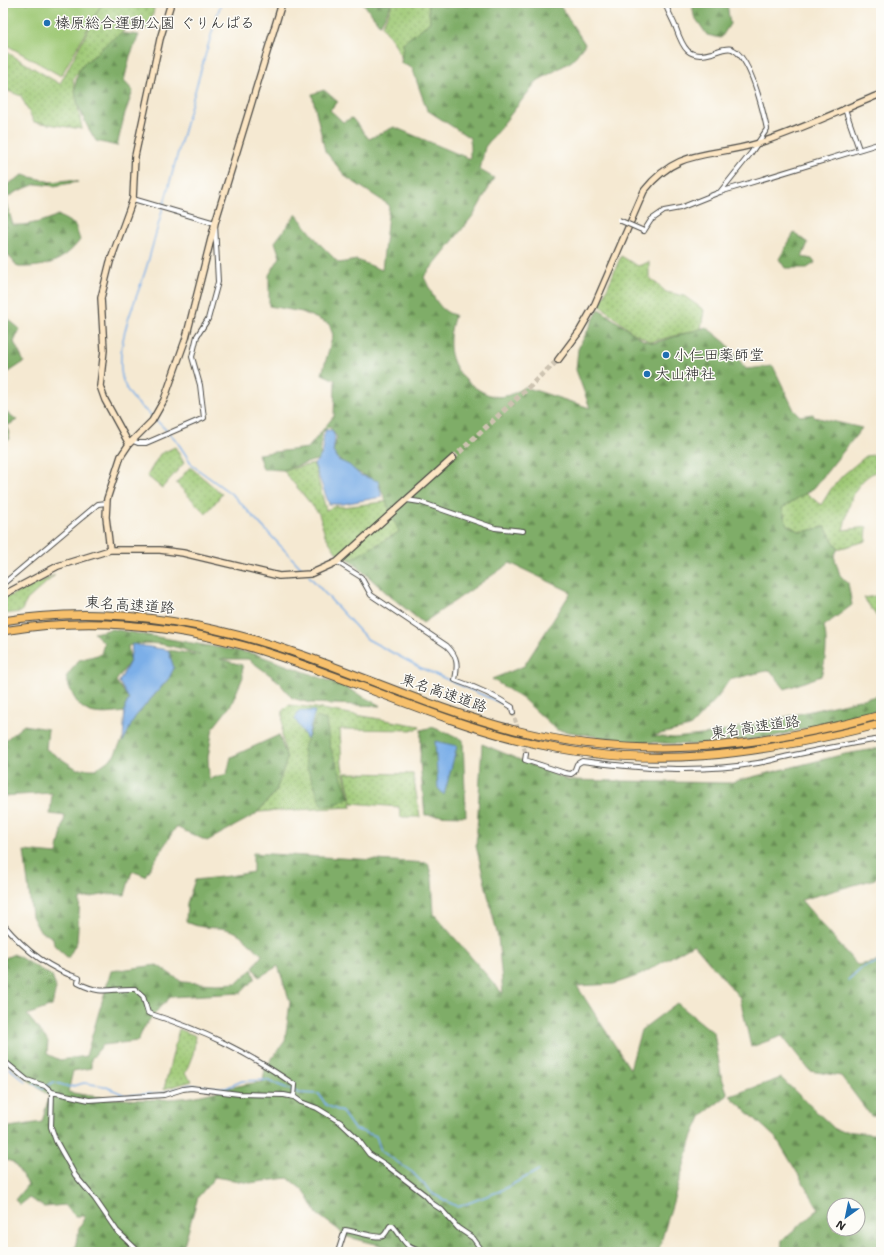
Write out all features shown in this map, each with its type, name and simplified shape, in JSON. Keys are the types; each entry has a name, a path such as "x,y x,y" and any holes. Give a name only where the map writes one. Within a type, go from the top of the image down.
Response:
{"highway":[{"name":"東名高速道路","path":"3,621 81,614 150,617 199,625 246,636 304,655 422,700 482,720 541,736 598,745 659,749 723,746 804,734 881,715"},
{"name":"東名高速道路","path":"3,631 43,626 90,624 150,627 194,634 245,646 281,657 446,718 489,732 552,748 606,755 679,758 751,752 795,744 881,724"}],"street":[{"path":"131,442 105,400 100,386 104,350 101,298 110,262 133,199 135,156 160,39 171,3"},
{"path":"110,550 106,517 107,502 121,456 131,442 156,416 164,400 186,338 214,223 282,3"},
{"path":"665,3 684,48 692,54 705,55 728,48 734,50 740,56 756,87 767,129 720,192"},
{"path":"558,360 579,332 594,306 638,202 653,180 665,169 679,161 758,143 881,94"},
{"path":"845,109 859,149"},
{"path":"619,220 644,231 651,220 664,211 680,208 720,192 881,142"},
{"path":"133,199 214,223"},
{"path":"131,442 146,443 204,418 200,384 192,357 197,336 208,320 218,282 214,223"},
{"path":"3,595 58,566 110,550 160,550 183,553 279,576 310,574 338,562 453,458"},
{"path":"407,500 420,502 495,528 523,531"},
{"path":"3,584 98,504 107,502"},
{"path":"338,562 361,577 371,594 377,599 448,646 455,653 457,670 455,680 479,689 503,701 512,707 513,713"},
{"path":"526,754 525,760 565,774 571,774 574,772 577,764 582,761 636,768 675,770 703,769 759,763 840,745 881,738"},
{"path":"3,924 28,951 65,974 79,978 78,983 102,992 135,989 143,996 148,1013 186,1025 230,1044 295,1085 296,1089 294,1096"},
{"path":"3,1060 27,1080 46,1087 52,1092 89,1100 164,1095 191,1088 239,1094 294,1096 340,1122 357,1138 369,1154 386,1164 425,1195 433,1204 442,1210 458,1228 473,1238 483,1252"},
{"path":"52,1092 52,1127 56,1141 75,1175 95,1199 117,1230 139,1252"},
{"path":"338,1252 346,1230 378,1238 383,1237 390,1226 393,1226 406,1245 412,1249 426,1252"}],"green space":[{"name":"榛原総合運動公園 ぐりんぱる","path":"3,3 102,3 61,76 3,43"},
{"path":"102,3 139,3 154,8 151,29 128,27 83,65 73,79 82,129 34,122 21,96 3,89 3,50 60,84"},
{"path":"363,3 388,3 391,5 380,25"},
{"path":"393,3 428,3 430,22 403,43 402,59 395,44 382,26"},
{"path":"428,3 558,3 585,44 572,61 537,81 485,147 480,170 494,178 475,213 424,277 432,294 444,310 455,315 450,338 452,358 461,375 469,383 489,395 501,397 513,394 525,387 590,408 576,370 578,349 599,309 643,340 654,343 706,327 726,343 746,369 773,366 794,410 800,416 813,414 814,417 862,428 814,488 782,508 787,525 801,532 825,527 838,549 834,556 840,575 848,583 852,605 824,626 826,651 821,676 785,689 770,670 729,680 718,697 690,727 652,736 674,738 710,734 881,695 881,710 772,737 692,745 619,740 557,730 523,699 492,679 524,666 571,592 510,563 423,623 350,560 399,532 378,482 359,473 341,461 333,452 337,437 329,426 322,433 320,459 283,470 263,469 258,454 308,448 334,416 335,380 322,374 333,335 329,324 302,312 269,306 269,275 280,257 275,242 296,214 320,244 339,263 357,260 382,270 389,205 346,177 325,151 312,94 324,90 338,102 330,110 343,122 352,118 369,139 394,127 470,159 470,138 427,110 412,68 401,63 403,43 430,22"},
{"path":"692,3 727,3 730,24 721,38 707,35 694,16"},
{"path":"122,33 139,35 130,56 124,81 133,91 125,113 117,146 96,141 81,113 76,93 76,83 78,73 84,64 104,46"},
{"path":"23,175 51,182 69,180 78,182 54,186 36,184 16,192 5,199 13,225 36,223 58,215 75,225 80,240 74,248 67,254 45,265 18,267 3,249 3,187"},
{"path":"794,233 808,243 802,257 812,259 815,263 807,268 785,268 779,259"},
{"path":"621,256 638,266 649,262 649,277 666,292 684,296 704,310 701,329 651,342 632,332 600,305"},
{"path":"7,318 20,329 14,342 24,362 3,376 3,321"},
{"path":"3,409 17,420 7,426 10,439 3,441"},
{"path":"175,447 184,463 162,488 147,476 160,454"},
{"path":"881,454 881,469 871,474 858,486 850,502 843,530 867,527 866,541 838,549 825,527 802,532 787,525 782,508 806,493 821,505 831,489 843,475 866,456"},
{"path":"314,464 326,510 336,506 343,507 399,500 399,532 350,560 336,552 325,535 319,514 283,470"},
{"path":"190,467 222,494 206,514 176,483"},
{"path":"55,575 27,600 21,612 3,614 3,599"},
{"path":"881,595 881,617 877,617 864,598"},
{"path":"112,629 255,654 341,685 381,706 310,703 292,698 277,680 248,659 220,659 242,665 243,677 231,705 213,728 208,757 209,779 227,774 231,757 279,735 287,759 276,791 255,815 207,841 176,827 145,876 132,871 125,895 108,894 80,899 77,942 68,958 54,945 53,938 39,930 32,916 24,851 57,854 65,816 50,814 52,793 3,796 3,742 24,725 48,729 46,749 77,769 96,769 113,757 135,717 167,681 174,668 168,650 200,655 183,649 164,645 146,643 128,646 130,661 116,681 129,699 125,707 125,712 102,714 93,713 80,705 70,689 66,677 79,660 101,654 104,643 94,633"},
{"path":"288,705 316,708 420,726 417,730 340,729 342,766 352,807 258,812 276,791 286,757 282,735 283,710"},
{"path":"316,717 326,720 330,746 349,797 335,805 322,806 307,767 303,750"},
{"path":"432,727 463,740 466,816 425,815 420,763 421,730"},
{"path":"482,744 568,780 728,783 845,754 881,748 881,869 875,879 801,900 857,965 881,961 881,1114 871,1116 841,1076 810,1071 782,1036 751,1047 740,998 694,944 640,975 614,984 577,986 630,1069 641,1030 677,1003 714,1033 721,1075 728,1095 702,1115 693,1135 658,1252 407,1252 344,1236 339,1230 317,1214 305,1192 288,1178 250,1183 215,1177 198,1197 183,1248 164,1252 74,1252 79,1229 85,1216 75,1216 65,1205 44,1207 29,1198 20,1205 15,1200 28,1184 13,1162 3,1159 9,1127 42,1122 49,1096 3,1060 3,959 14,954 52,976 56,988 52,1006 27,1015 48,1041 47,1054 60,1060 86,1056 111,971 157,965 182,982 217,984 237,983 252,969 255,978 241,993 171,997 160,1007 144,1027 138,1041 103,1045 91,1059 91,1068 73,1071 68,1092 98,1097 145,1100 176,1099 263,1082 265,1068 285,1041 290,1002 278,966 259,977 253,967 262,955 241,935 227,929 197,926 186,921 187,903 195,880 253,872 253,853 428,863 432,878 434,914 503,994 498,937 476,846"},
{"path":"345,773 413,774 420,817 400,817 399,807 352,803"},
{"path":"179,1029 196,1036 193,1054 185,1074 192,1081 164,1089"},
{"path":"781,1078 836,1130 881,1135 881,1252 781,1252 782,1240 819,1209 777,1139 730,1096"}],"water":[{"path":"326,430 332,430 335,437 333,452 338,460 349,465 360,475 378,481 381,497 343,504 329,504 314,464 322,454 323,439"},
{"path":"132,644 168,650 174,668 169,678 135,717 123,742 125,707 129,699 119,682 130,661"},
{"path":"299,711 315,711 307,739 295,719"},
{"path":"435,741 457,746 444,795 438,788"}],"waterway":[{"path":"152,416 131,396 124,384 121,370 123,342 130,315 148,262 192,100 221,3"},
{"path":"155,419 176,440 193,466 233,495 305,572"},
{"path":"309,576 367,639 421,668 501,703"},
{"path":"848,981 863,967 881,962"},
{"path":"9,1068 26,1082"},
{"path":"183,1087 189,1085 226,1088 242,1081 266,1080 299,1093 319,1094 326,1105 342,1112 354,1129 376,1136 381,1151 412,1172 433,1194 458,1207 500,1191 539,1170"},
{"path":"33,1084 43,1088 54,1082 69,1087 84,1083 104,1086 125,1095 163,1093 179,1088"}],"tunnel":[{"path":"453,458 558,360"},
{"path":"513,713 526,754"}],"place":[{"name":"榛原総合運動公園 ぐりんぱる","path":"47,23"},
{"name":"小仁田薬師堂","path":"666,355"},
{"name":"大山神社","path":"647,374"}]}
